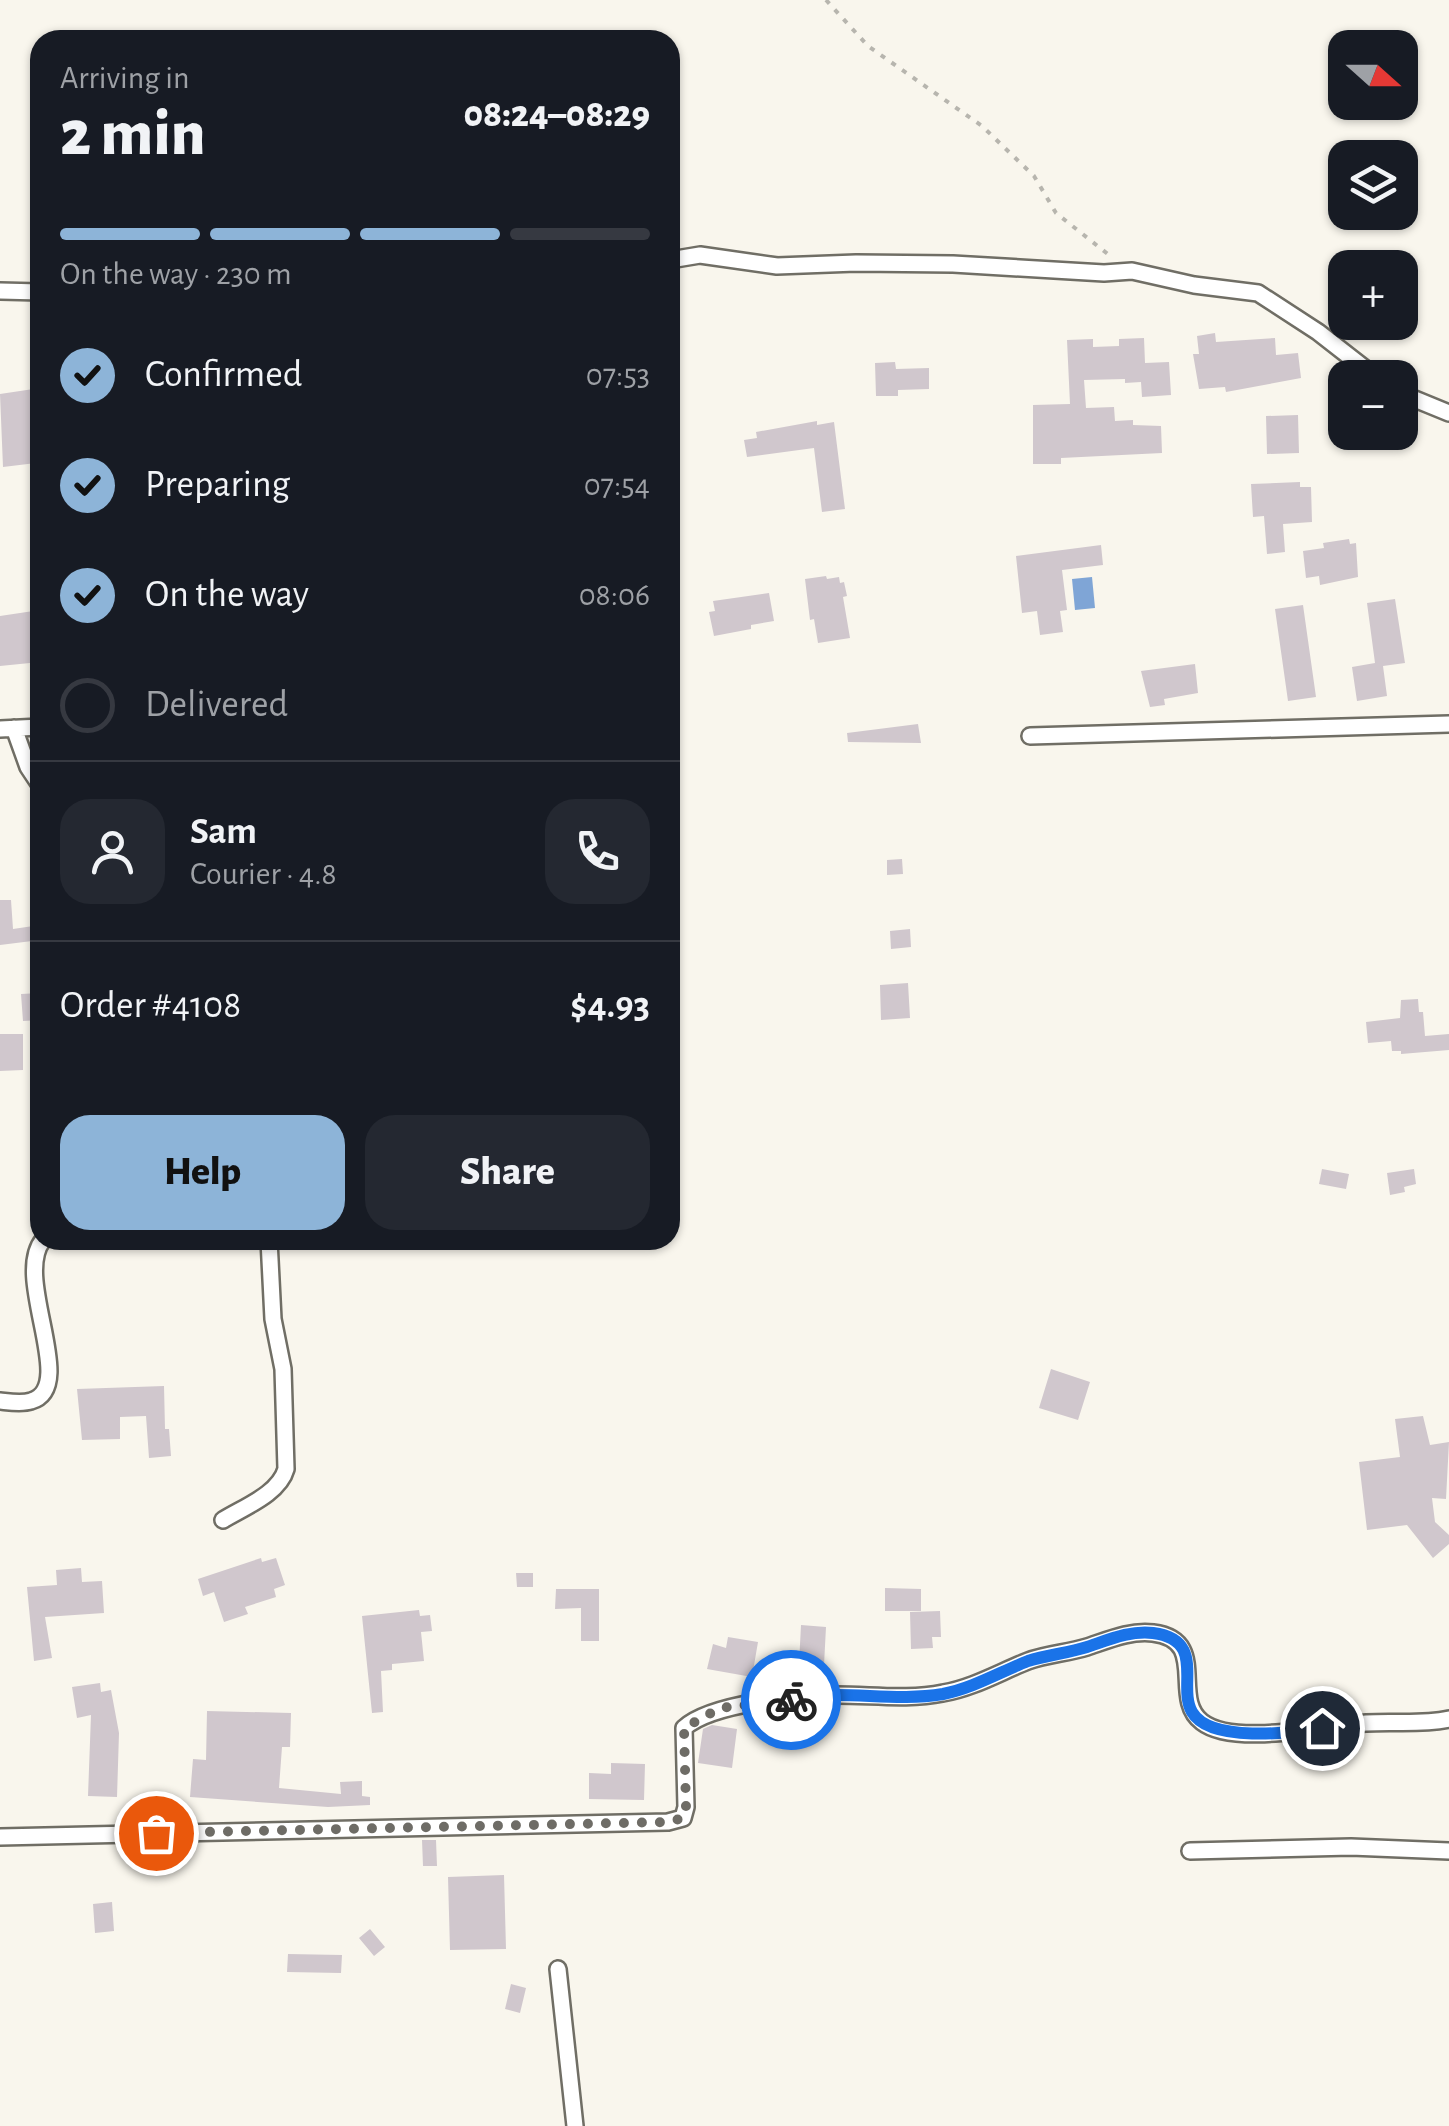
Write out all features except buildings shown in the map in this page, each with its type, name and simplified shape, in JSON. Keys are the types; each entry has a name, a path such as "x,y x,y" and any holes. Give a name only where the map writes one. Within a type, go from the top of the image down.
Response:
{"street":[{"path":"680,258 700,255 777,266 895,264 1104,273 1132,270 1194,285 1258,293 1354,360"},
{"path":"0,291 30,292"},
{"path":"1418,400 1449,413"},
{"path":"1030,736 1449,724"},
{"path":"7,728 30,770"},
{"path":"0,1402 29,1402 48,1388 50,1371 34,1275 38,1250"},
{"path":"224,1520 272,1490 286,1469 283,1370 273,1318 270,1250"},
{"path":"0,1837 668,1822 683,1818 686,1807 684,1728 720,1708 834,1695 904,1698 946,1693 1029,1661 1123,1635 1154,1633 1170,1638 1182,1649 1189,1665 1187,1696 1192,1712 1212,1729 1289,1733 1346,1724 1449,1719"},
{"path":"1190,1851 1351,1847 1449,1851"},
{"path":"558,1969 575,2126"}],"path":[{"path":"826,0 868,46 982,126 1034,176 1056,214 1132,270"}],"water":[{"path":"1092,577 1095,608 1075,610 1072,579"}],"way so far":[{"path":"156,1833 668,1822 683,1818 686,1807 684,1728 720,1708 791,1700"}],"route":[{"path":"791,1700 834,1695 904,1698 946,1693 1029,1661 1123,1635 1154,1633 1170,1638 1182,1649 1189,1665 1187,1696 1192,1712 1212,1729 1289,1733 1322,1728"}]}
